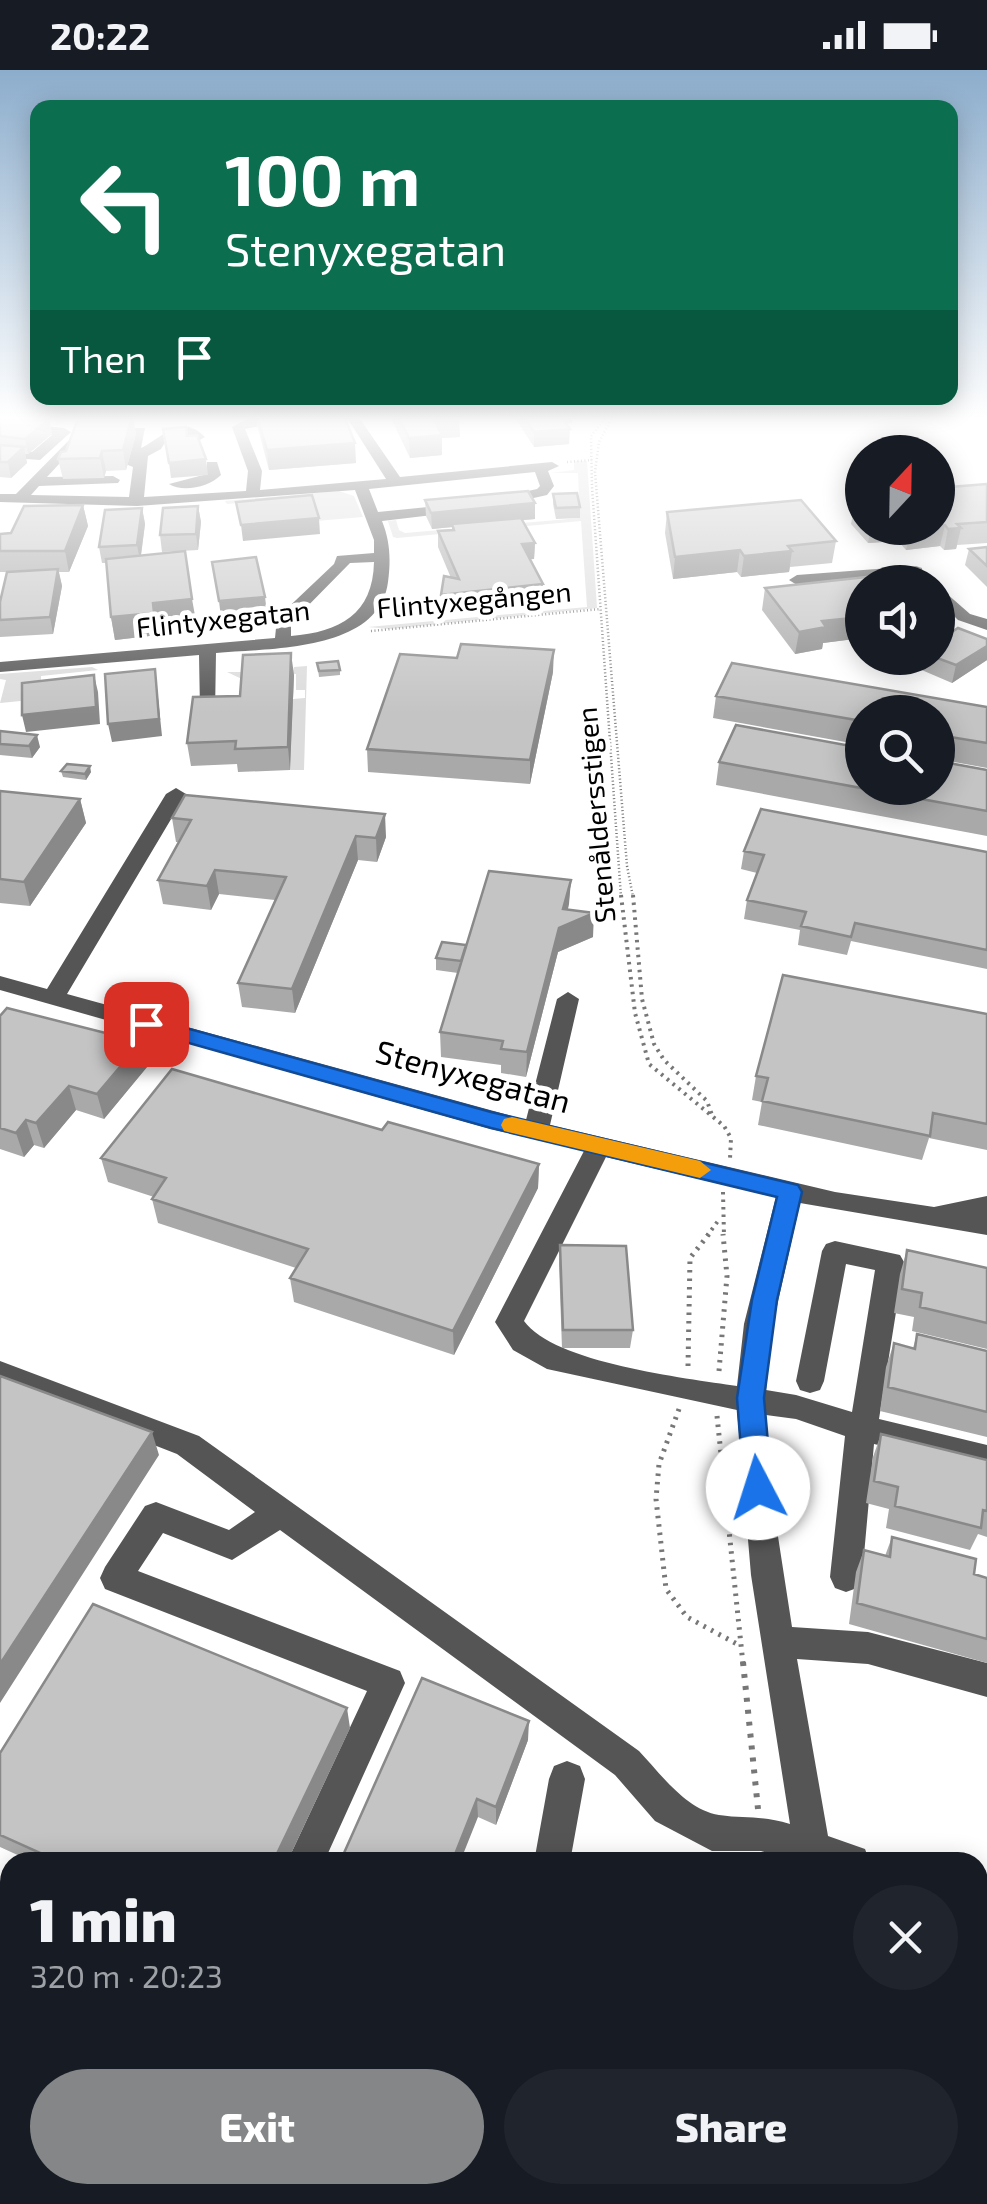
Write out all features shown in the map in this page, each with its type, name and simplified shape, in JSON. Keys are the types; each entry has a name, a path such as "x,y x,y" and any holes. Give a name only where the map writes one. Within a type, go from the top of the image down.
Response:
{"street":[{"path":"373,518 391,516"},
{"name":"Flintyxegatan","path":"0,667 283,642 327,635 352,626 369,614 378,598 382,540 373,518"},
{"path":"900,556 910,565"},
{"path":"283,642 283,622 342,565 342,558 382,557"},
{"path":"797,580 845,578"},
{"path":"955,607 987,626"},
{"path":"207,649 209,710"},
{"path":"52,998 176,794"},
{"name":"Stenyxegatan","path":"0,983 536,1131 790,1192 987,1225"},
{"path":"536,1131 568,999"},
{"path":"599,1146 509,1322 523,1342 557,1360 686,1390 750,1398 822,1414 860,1428 987,1458"},
{"path":"790,1192 764,1300 750,1398 758,1488 811,1852"},
{"name":"Stenyxegatan","path":"934,1216 987,1206"},
{"path":"810,1382 835,1251 900,1264 867,1412 860,1428 846,1577"},
{"path":"0,1373 188,1446 628,1763 668,1808 712,1832 761,1833 803,1852"},
{"path":"280,1512 232,1546 156,1516 116,1578 388,1683 310,1852"},
{"path":"780,1642 868,1648 987,1680"},
{"path":"554,1852 567,1779"}],"path":[{"name":"Stenåldersstigen","path":"595,516 619,877 635,1014 649,1064 680,1093 712,1115"},
{"path":"601,516 627,866 635,906 632,918 642,999 648,1025 664,1060 706,1101 730,1138 732,1151 718,1220 727,1255 716,1396 718,1457 761,1833"},
{"name":"Flintyxegången","path":"352,626 384,632 600,609"},
{"path":"718,1220 690,1258 686,1390 659,1464 656,1499 666,1589 687,1618 739,1645"}],"shaded area":[{"path":"314,516 363,517 316,521"},
{"path":"591,516 597,608 389,629 368,627 587,607 581,521 397,538 393,537 388,521 396,520 399,530 405,533"},
{"path":"307,666 304,770 290,770 293,699 305,698 305,690 296,690 296,674 245,676 244,680 227,672 293,672 294,667"},
{"path":"92,667 98,670 41,676 41,699 0,703 6,680 0,679 0,674"}],"building":[{"path":"19,516 79,516 65,551 0,551 0,534 11,533"},
{"path":"104,516 141,516 137,545 99,547"},
{"path":"162,516 197,516 196,534 160,535"},
{"path":"239,516 319,518 241,525"},
{"path":"668,516 814,516 836,541 744,556 740,550 675,557"},
{"path":"955,516 987,516 987,522 957,524 961,528 955,528"},
{"path":"521,518 535,543 522,544 543,584 441,595 444,576 459,579 438,531 454,530 452,524"},
{"path":"987,547 987,566 969,549"},
{"path":"185,551 192,599 153,603 154,613 111,617 106,559"},
{"path":"256,557 265,597 219,601 212,562"},
{"path":"58,569 50,617 0,620 7,572"},
{"path":"845,579 845,619 822,621 826,627 799,632 765,588"},
{"path":"955,630 987,639 987,646 955,665"},
{"path":"461,644 554,650 530,760 367,749 400,654 457,658"},
{"path":"291,653 288,747 235,749 236,741 187,743 193,697 240,696 243,655"},
{"path":"338,661 340,670 319,671 317,663"},
{"path":"732,663 917,695 845,695 845,718 716,696"},
{"path":"155,669 159,719 108,724 105,674"},
{"path":"94,675 96,707 22,715 22,683"},
{"path":"955,701 987,707 987,743 955,738"},
{"path":"736,725 845,745 845,785 719,762"},
{"path":"0,731 37,735 29,746 0,744"},
{"path":"67,764 90,766 85,774 61,771"},
{"path":"955,764 987,770 987,811 954,805"},
{"path":"0,791 80,799 24,882 0,879"},
{"path":"185,795 385,814 376,838 356,836 292,989 238,983 286,877 215,870 207,886 158,880 191,820 172,818"},
{"path":"761,809 987,852 987,950 855,923 851,937 801,926 806,912 747,900 764,855 744,851"},
{"path":"489,871 571,880 563,909 594,913 559,928 527,1052 501,1049 503,1041 440,1032"},
{"path":"442,942 466,945 461,961 436,958"},
{"path":"783,975 987,1014 987,1124 933,1113 930,1136 762,1101 768,1078 756,1076"},
{"path":"7,1008 141,1042 97,1094 69,1086 36,1123 26,1120 16,1133 0,1128 0,1016"},
{"path":"172,1069 382,1130 388,1122 539,1164 453,1331 290,1278 308,1249 152,1199 166,1178 101,1158"},
{"path":"560,1245 626,1246 633,1330 563,1330"},
{"path":"907,1250 987,1268 987,1323 920,1307 922,1293 902,1289"},
{"path":"917,1334 987,1351 987,1412 888,1387 894,1343 915,1349"},
{"path":"0,1376 152,1432 0,1664"},
{"path":"881,1434 987,1460 987,1511 983,1510 981,1528 895,1506 898,1487 874,1481"},
{"path":"892,1537 976,1559 974,1574 987,1578 987,1639 857,1603 864,1550 890,1557"},
{"path":"93,1604 347,1708 278,1852 38,1852 0,1835 0,1753"},
{"path":"422,1678 529,1721 496,1807 477,1799 456,1852 344,1852"}],"slow traffic":[{"path":"512,1125 700,1170"}],"route":[{"path":"146,1024 491,1120 790,1192 764,1300 750,1398 758,1488"}]}
